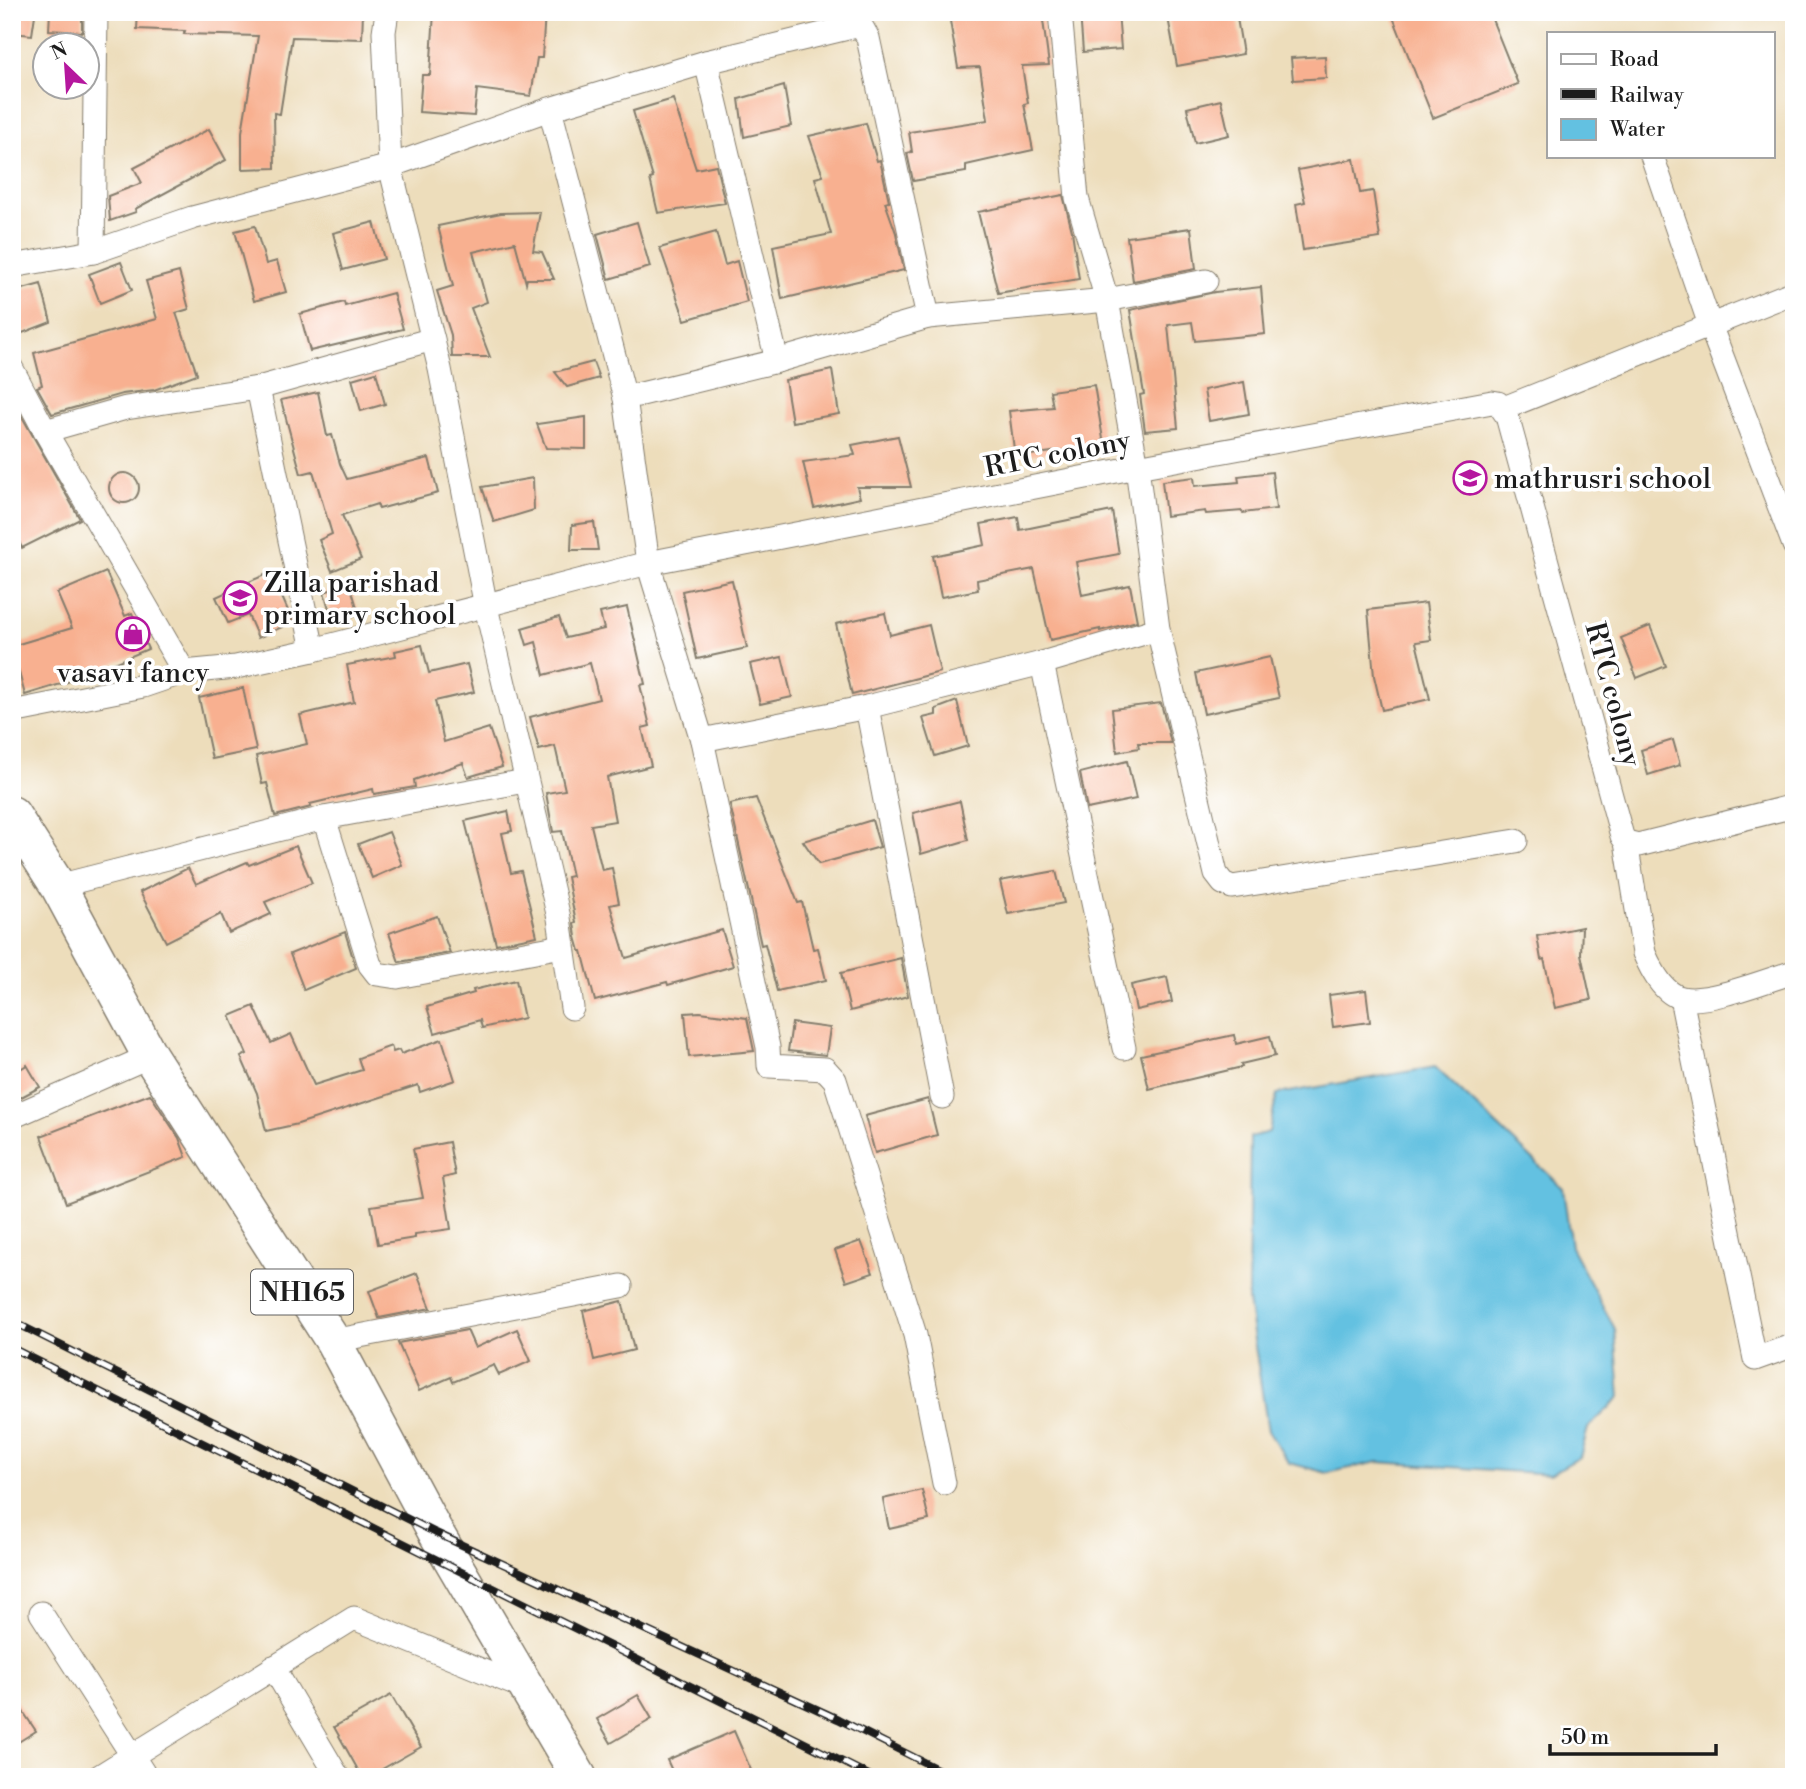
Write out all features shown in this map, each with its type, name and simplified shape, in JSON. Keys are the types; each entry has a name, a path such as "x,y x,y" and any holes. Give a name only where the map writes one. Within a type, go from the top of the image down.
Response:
{"highway":[{"name":"NH165","path":"12,814 58,886 150,1056 333,1341 436,1533 579,1777"}],"street":[{"path":"93,252 96,12"},
{"path":"387,12 384,32 390,166 433,339 486,607 559,918 572,1008"},
{"path":"1060,12 1077,198 1107,300 1137,467 1158,629 1216,874 1223,883 1233,887 1516,841"},
{"path":"12,266 93,252 192,218 390,166 550,109 706,62 851,26 863,29 868,38 928,317"},
{"path":"706,62 777,361"},
{"path":"550,109 625,398 648,563 702,740 768,1047 769,1066 825,1069 835,1080 915,1335 944,1483"},
{"path":"1653,158 1710,325 1794,545"},
{"path":"625,398 777,361 928,317 1107,300 1206,281"},
{"path":"1504,408 1794,292"},
{"path":"45,431 126,408 258,388 433,339"},
{"path":"12,369 184,673"},
{"path":"258,388 313,650"},
{"name":"RTC colony","path":"12,712 143,686 184,673 236,667 313,650 648,563 1137,467 1492,402 1499,403 1504,408 1622,836 1626,842 1644,953 1651,969 1667,990 1681,998"},
{"path":"702,740 867,707 1042,663 1158,629"},
{"path":"1042,663 1124,1048"},
{"path":"867,707 942,1097"},
{"path":"58,886 324,818 525,780"},
{"path":"1626,842 1638,845 1794,806"},
{"path":"324,818 370,965 377,974 397,978 562,946"},
{"path":"1794,972 1710,997 1681,998 1755,1359 1794,1345"},
{"path":"12,1117 150,1056"},
{"path":"333,1341 621,1286"},
{"path":"41,1613 146,1777"},
{"path":"98,1777 354,1618 527,1689"},
{"path":"273,1667 338,1777"}],"water":[{"path":"1435,1067 1563,1188 1571,1247 1615,1329 1620,1397 1588,1428 1580,1457 1550,1474 1378,1462 1327,1473 1289,1463 1268,1431 1248,1301 1250,1137 1269,1132 1277,1094"}],"building":[{"path":"12,12 35,15 32,35 12,33"},
{"path":"50,12 82,12 82,32 49,30"},
{"path":"138,12 363,12 362,39 292,37 280,114 274,113 275,168 242,169 242,132 258,36 184,34 185,31 137,29"},
{"path":"434,12 545,12 542,58 537,58 531,96 477,89 474,116 419,112 422,75 430,75"},
{"path":"1080,12 1118,12 1121,49 1083,52"},
{"path":"1167,12 1236,12 1243,54 1177,66"},
{"path":"1391,12 1489,12 1518,84 1433,118"},
{"path":"1042,13 1049,65 1022,66 1028,103 1024,104 1033,150 966,165 966,172 913,181 907,153 912,152 909,132 988,120 980,67 958,68 949,15"},
{"path":"1325,56 1326,78 1293,80 1291,58"},
{"path":"784,86 791,126 744,137 739,99"},
{"path":"673,99 696,169 716,165 725,203 658,213 650,179 653,178 633,111"},
{"path":"1221,100 1229,135 1195,143 1187,108"},
{"path":"866,123 877,161 880,160 889,201 885,202 896,233 904,270 782,299 773,246 831,234 815,178 823,176 809,136"},
{"path":"209,129 226,160 135,209 136,212 110,221 108,196 142,183 134,168"},
{"path":"1354,159 1360,193 1373,191 1380,238 1303,250 1296,204 1305,202 1298,170"},
{"path":"1063,195 1072,231 1079,279 998,293 978,212"},
{"path":"540,212 533,251 542,252 554,279 527,279 526,283 515,242 473,252 487,302 471,308 490,357 452,357 451,335 437,291 453,286 438,226 501,213"},
{"path":"374,222 384,259 343,270 333,233"},
{"path":"637,222 650,267 609,279 597,234"},
{"path":"255,226 266,264 277,261 286,292 254,301 235,231"},
{"path":"1191,228 1196,269 1133,281 1127,237"},
{"path":"716,232 725,265 737,261 747,302 685,320 660,248"},
{"path":"121,262 132,290 100,303 89,274"},
{"path":"179,272 189,309 176,313 197,374 154,390 122,394 52,414 37,387 42,385 34,353 157,319 146,281"},
{"path":"41,284 51,322 12,337 12,292"},
{"path":"1261,287 1265,334 1195,341 1192,322 1168,325 1178,428 1145,431 1140,395 1144,394 1130,310 1215,292"},
{"path":"393,293 403,329 310,351 300,314 344,302 345,306"},
{"path":"593,362 599,378 567,387 555,372"},
{"path":"832,370 839,414 792,422 785,380"},
{"path":"376,372 385,404 361,411 352,379"},
{"path":"1244,382 1249,414 1209,421 1204,390"},
{"path":"1094,385 1104,445 1015,457 1009,411 1053,407 1050,391"},
{"path":"318,392 327,436 332,435 347,479 429,458 438,493 379,509 377,504 342,515 361,559 332,571 319,540 332,534 313,471 301,474 281,400"},
{"path":"12,399 80,519 22,548 12,528"},
{"path":"586,417 586,449 546,448 537,424"},
{"path":"898,436 911,487 857,487 860,498 814,508 803,462 855,455 852,445"},
{"path":"1272,472 1276,509 1243,513 1206,514 1205,511 1166,516 1162,481 1194,477 1195,486 1239,482 1238,476"},
{"path":"124,473 130,474 138,482 138,494 130,502 124,503 118,502 110,494 109,488 110,482 118,474"},
{"path":"533,478 534,510 494,522 482,487"},
{"path":"1112,511 1119,554 1076,562 1082,595 1130,585 1137,621 1050,640 1034,569 977,580 978,590 941,597 933,556 985,545 981,524 1018,517 1020,530"},
{"path":"594,522 598,550 571,550 572,525"},
{"path":"106,572 125,616 132,613 148,649 77,679 25,695 12,646 72,628 57,593"},
{"path":"271,572 293,622 258,638 248,615 228,623 216,597"},
{"path":"732,580 747,648 697,659 682,591"},
{"path":"350,584 359,614 333,622 324,592"},
{"path":"1426,603 1431,640 1416,642 1430,699 1382,710 1374,676 1368,610"},
{"path":"627,607 645,684 640,685 650,726 642,728 651,766 607,777 615,821 591,825 602,870 612,868 619,903 610,905 626,958 722,930 733,966 668,985 667,982 595,1001 576,937 576,922 567,877 572,876 562,831 553,832 546,793 565,790 555,746 539,750 530,717 599,699 590,663 544,675 536,642 527,645 522,628 559,617 566,638 604,629 600,613"},
{"path":"885,613 890,635 929,625 940,672 852,695 836,624"},
{"path":"1650,626 1666,666 1637,678 1621,638"},
{"path":"422,645 429,673 467,664 474,692 435,701 444,742 489,728 502,767 468,777 463,763 414,780 415,787 374,794 373,789 310,804 311,807 275,816 267,783 262,784 256,756 307,744 300,715 354,702 347,665 396,656 395,651"},
{"path":"782,657 792,697 760,704 750,664"},
{"path":"1270,657 1279,698 1204,714 1196,673"},
{"path":"243,688 256,750 212,759 199,698"},
{"path":"957,701 968,746 935,756 923,718 936,715 936,709"},
{"path":"1161,703 1171,743 1138,743 1139,748 1117,752 1112,709"},
{"path":"1673,740 1680,765 1648,775 1641,750"},
{"path":"1127,761 1136,799 1087,809 1080,773"},
{"path":"756,798 798,903 802,902 813,949 818,948 826,980 777,991 765,944 761,945 730,804"},
{"path":"960,801 968,840 921,854 913,813"},
{"path":"508,811 512,831 502,833 511,873 521,871 537,936 496,944 465,821"},
{"path":"872,820 880,847 819,864 803,841"},
{"path":"389,832 402,865 372,878 358,844"},
{"path":"296,846 312,883 265,902 271,914 229,933 221,914 166,942 140,892 188,868 196,884 247,862 249,865"},
{"path":"1056,871 1064,903 1008,914 1000,881"},
{"path":"437,916 450,953 399,962 389,933"},
{"path":"1582,927 1581,954 1591,1000 1555,1008 1537,936"},
{"path":"345,932 356,968 304,990 290,954"},
{"path":"901,958 908,996 850,1011 841,973"},
{"path":"1167,977 1172,1002 1136,1010 1131,985"},
{"path":"516,980 524,1018 482,1028 480,1020 435,1033 427,1007 474,993 473,990"},
{"path":"1366,990 1370,1022 1333,1027 1329,995"},
{"path":"254,1006 271,1043 291,1034 314,1085 362,1070 358,1058 391,1046 393,1052 399,1050 401,1054 442,1039 455,1080 420,1092 418,1085 298,1124 266,1131 257,1093 241,1057 247,1054 230,1016"},
{"path":"700,1012 747,1018 754,1051 689,1057 685,1013"},
{"path":"792,1023 830,1028 826,1055 788,1051"},
{"path":"1234,1035 1236,1044 1270,1036 1275,1056 1241,1064 1242,1067 1149,1089 1141,1055"},
{"path":"27,1065 40,1087 12,1102 12,1074"},
{"path":"150,1094 179,1138 186,1157 66,1203 41,1136"},
{"path":"928,1099 937,1135 875,1153 865,1116"},
{"path":"449,1142 455,1175 443,1178 451,1229 415,1234 415,1238 378,1244 371,1206 423,1198 413,1149"},
{"path":"861,1241 873,1273 846,1282 835,1250"},
{"path":"417,1273 431,1308 379,1318 369,1291"},
{"path":"622,1301 634,1350 594,1360 583,1311"},
{"path":"517,1329 531,1361 499,1375 494,1365 453,1382 451,1377 419,1391 398,1343 467,1330 475,1348"},
{"path":"922,1490 929,1520 889,1529 883,1499"},
{"path":"12,1695 36,1731 12,1746"},
{"path":"391,1695 421,1747 368,1777 362,1777 334,1727"},
{"path":"638,1695 652,1719 611,1743 597,1719"},
{"path":"734,1731 754,1777 675,1777 667,1760"}],"railway":[{"path":"12,1321 436,1533 838,1719 953,1777"},
{"path":"12,1348 873,1777"}],"place":[{"name":"mathrusri school","path":"1470,478"},
{"name":"Zilla parishad primary school","path":"240,598"},
{"name":"vasavi fancy","path":"133,634"}]}
